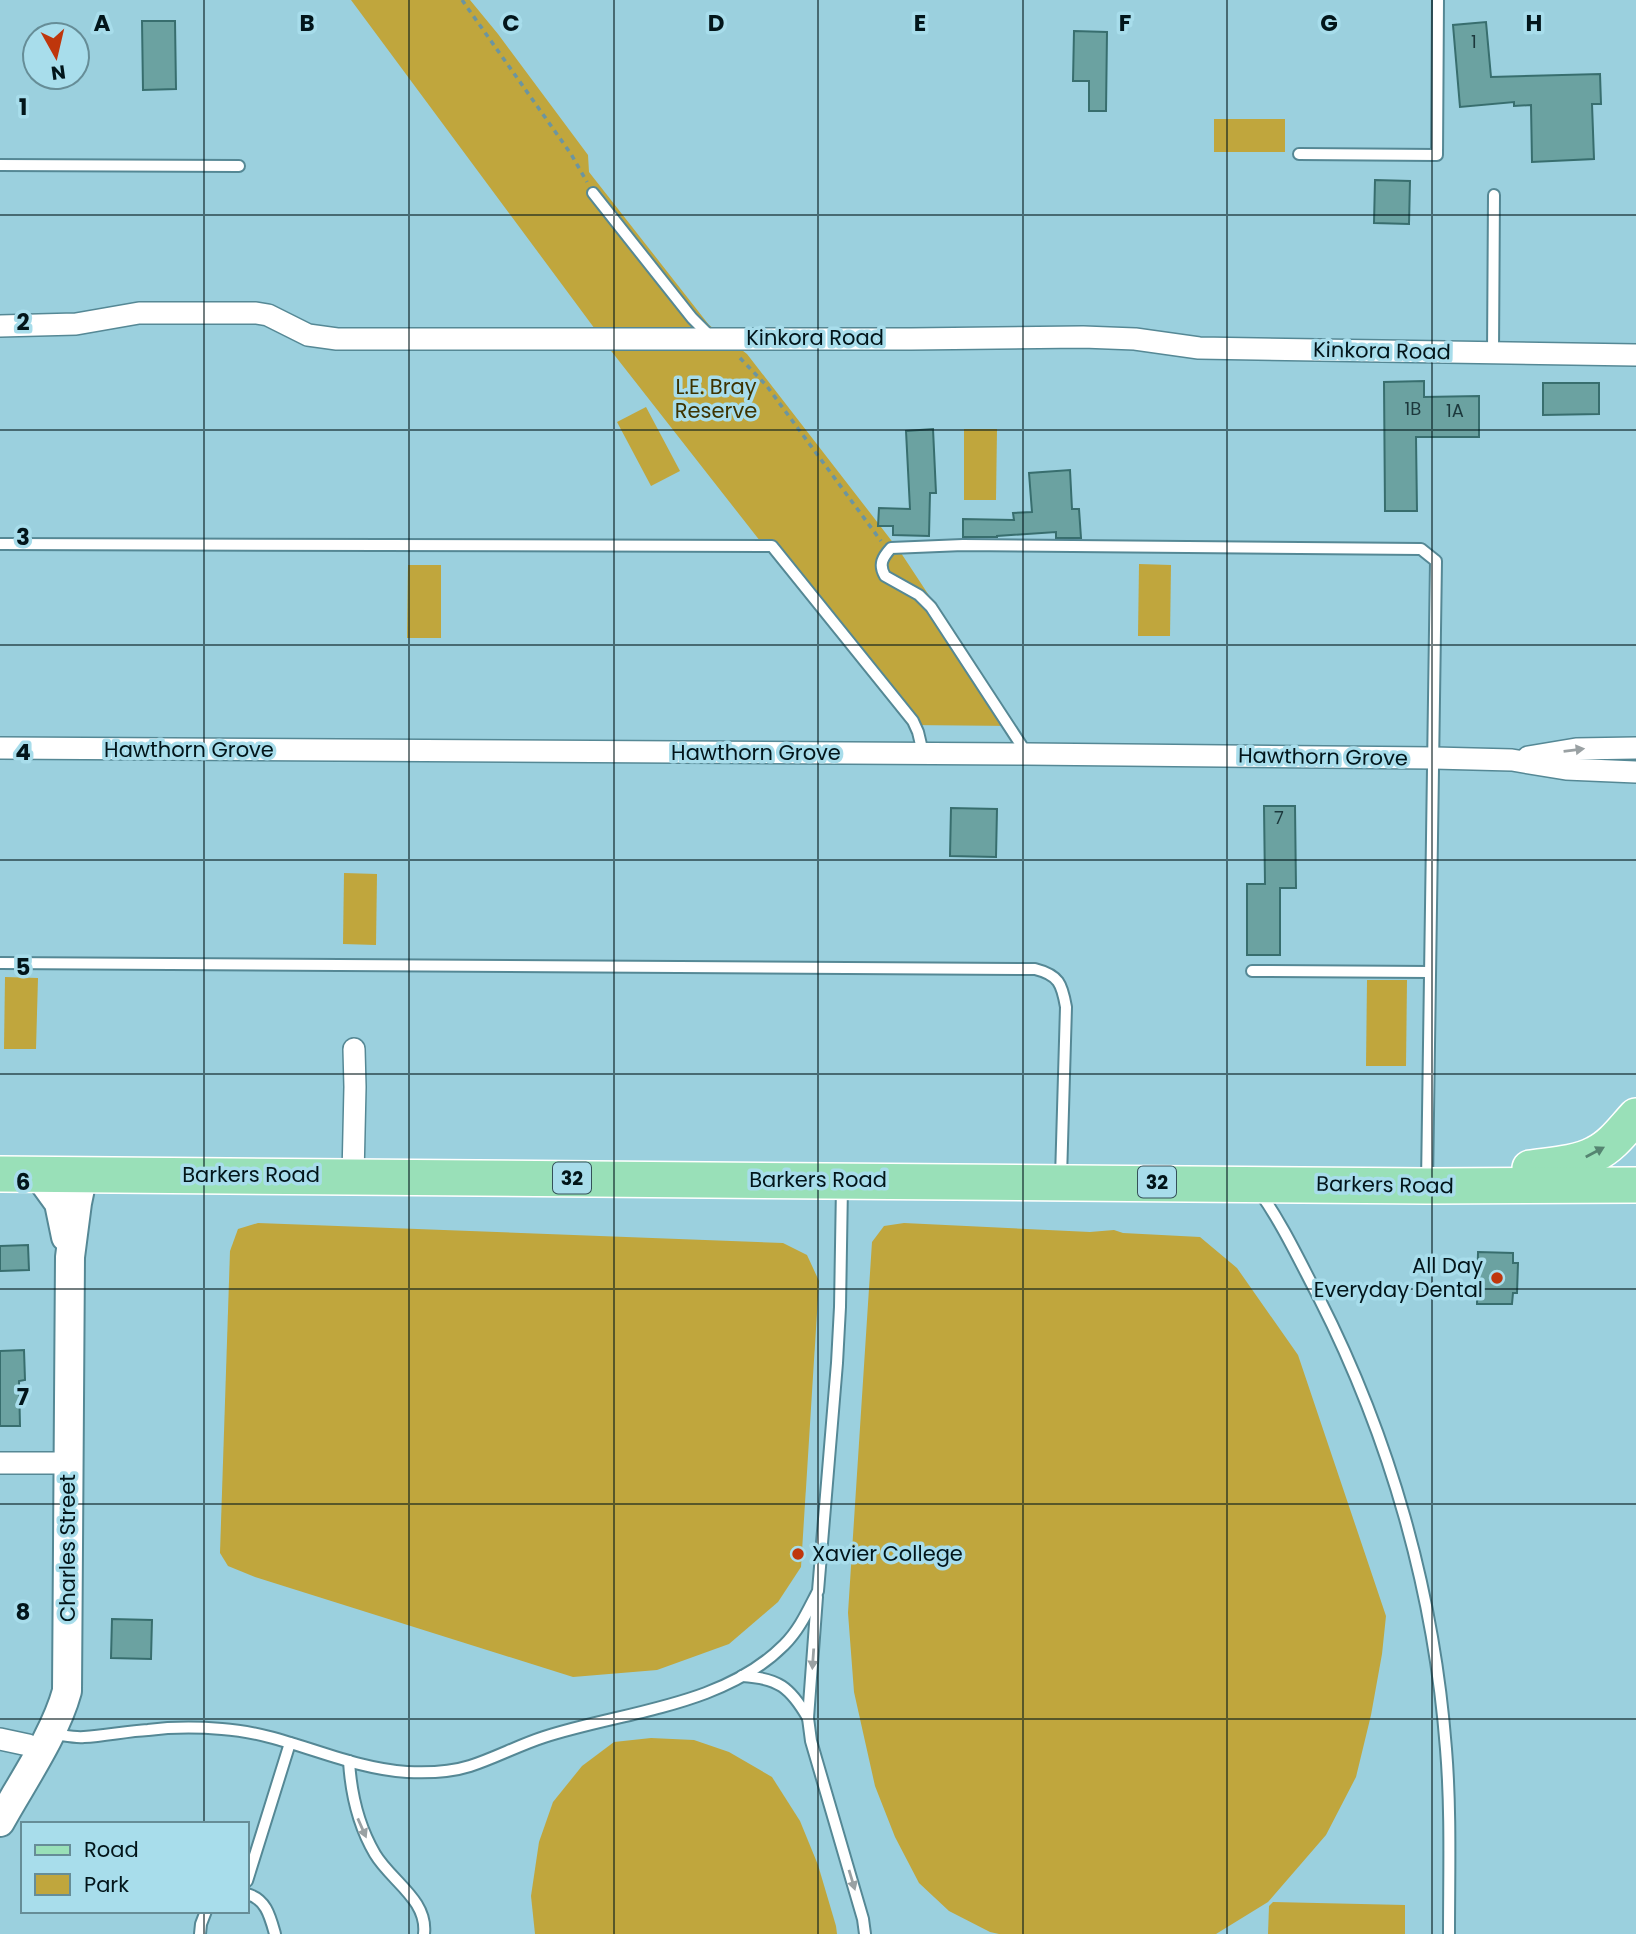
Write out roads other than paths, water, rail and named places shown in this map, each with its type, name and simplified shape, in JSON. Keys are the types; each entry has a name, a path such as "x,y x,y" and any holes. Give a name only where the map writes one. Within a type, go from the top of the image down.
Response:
{"main road":[{"path":"1443,1186 1596,1154 1617,1137 1636,1116"},
{"name":"Barkers Road","path":"0,1174 1443,1186 1636,1185"}],"street":[{"name":"Kinkora Road","path":"0,326 66,325 138,313 256,313 268,315 308,335 337,339 1083,337 1135,338 1199,348 1636,355"},
{"name":"Hawthorn Grove","path":"0,748 1434,758 1512,760 1566,769 1636,772"},
{"name":"Hawthorn Grove","path":"1512,760 1576,749 1636,748"},
{"path":"353,1176 354,1049"},
{"name":"Charles Street","path":"38,1174 61,1208 70,1257"},
{"name":"Charles Street","path":"0,1822 44,1743 67,1691 70,1257 83,1174"},
{"path":"0,1463 68,1464"},
{"path":"0,1739 28,1745 44,1743"}],"lane":[{"path":"1299,154 1437,155 1438,0"},
{"path":"0,164 239,166"},
{"path":"593,193 696,323 712,338"},
{"path":"1493,353 1494,195"},
{"path":"0,544 772,546 913,721 922,753"},
{"path":"1027,754 931,607 919,595 885,576 881,565 882,557 895,546 1422,549 1436,561 1430,972 1443,1186"},
{"path":"0,963 1035,969 1056,977 1061,985 1066,1007 1061,1181"},
{"path":"1252,971 1430,972"},
{"path":"842,1180 837,1363 808,1718 814,1758 858,1899 865,1934"},
{"path":"1254,1183 1292,1247 1357,1379 1382,1444 1414,1553 1428,1615 1443,1718 1449,1802 1449,1934"},
{"path":"44,1743 150,1729 211,1728 261,1734 349,1761 407,1772 451,1770 471,1766 544,1737 697,1696 742,1676 785,1644 803,1621 818,1591"},
{"path":"742,1676 758,1677 783,1687 796,1698 808,1718"},
{"path":"248,1878 290,1743"},
{"path":"349,1761 350,1785 356,1814 382,1864 418,1905 425,1922 424,1934"},
{"path":"248,1894 261,1900 270,1915 275,1934"},
{"path":"200,1934 205,1913"}],"place":[{"name":"All Day Everyday Dental","path":"1497,1278"},
{"name":"Xavier College","path":"798,1554"}],"park label":[{"name":"L.E. Bray Reserve","path":"716,399"}]}
